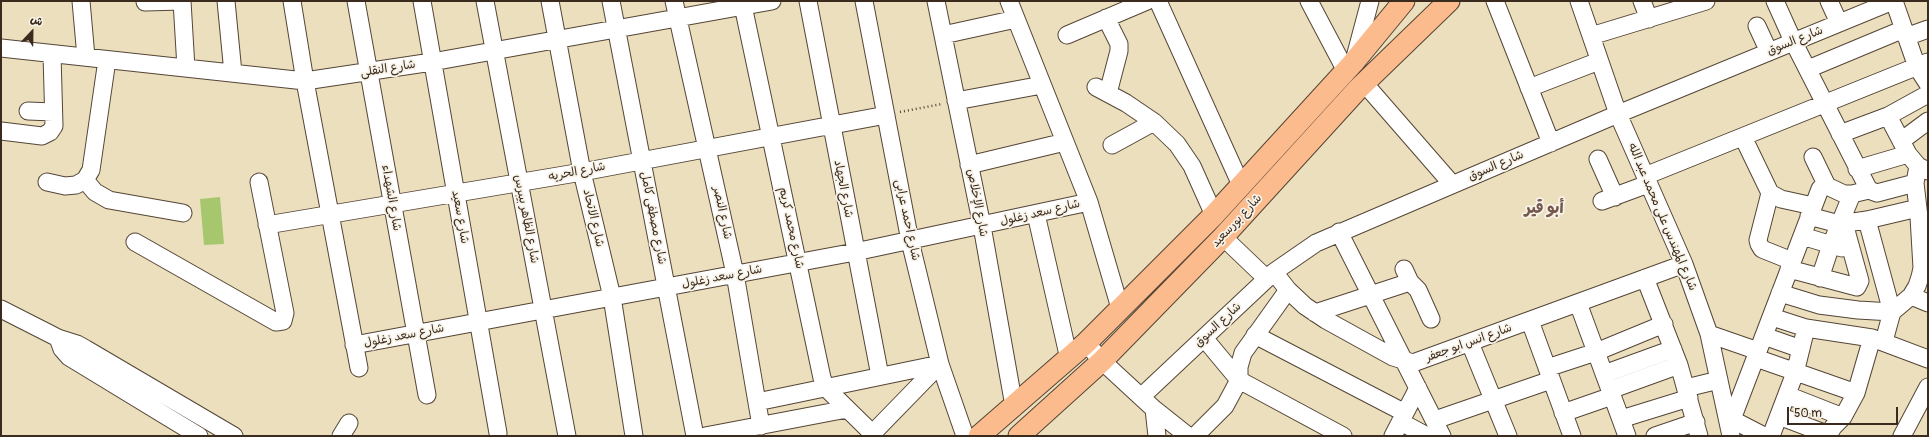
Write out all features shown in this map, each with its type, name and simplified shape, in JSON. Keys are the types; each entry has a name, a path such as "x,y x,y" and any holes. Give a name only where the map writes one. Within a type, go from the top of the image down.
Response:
{"main road":[{"name":"شارع بورسعيد","path":"979,436 1086,343 1214,214 1349,67 1404,1"},
{"name":"شارع بورسعيد","path":"1019,436 1102,361 1223,237 1364,83 1449,1"}],"street":[{"path":"81,1 86,57"},
{"path":"145,2 182,1 186,68"},
{"path":"226,1 233,73"},
{"path":"292,1 305,81 359,368"},
{"name":"شارع الشهداء","path":"356,1 427,395"},
{"name":"شارع سعيد","path":"422,1 498,433"},
{"name":"شارع الظاهر بيبرس","path":"485,1 567,436"},
{"name":"شارع الاتحاد","path":"550,1 582,172 612,297 634,436"},
{"name":"شارع مصطفى كامل","path":"611,1 695,436"},
{"name":"شارع النصر","path":"674,1 735,274 757,402 768,425"},
{"name":"شارع النقلى","path":"1,48 305,81 432,62 677,18 743,4 772,1"},
{"name":"شارع الجهاد","path":"808,1 880,376"},
{"name":"شارع احمد عرابى","path":"864,1 910,241 940,364 965,436"},
{"name":"شارع الإخلاص","path":"936,1 942,35 949,102 969,165 982,226 1014,406"},
{"path":"1009,1 1088,202 1120,308"},
{"path":"1067,35 1147,1"},
{"path":"1158,1 1241,185"},
{"path":"1309,1 1349,67"},
{"path":"1349,67 1370,1"},
{"path":"1495,1 1551,142"},
{"name":"شارع المهندس على محمد عبد الله","path":"1579,1 1618,114 1684,264 1709,334 1731,428"},
{"path":"1642,1 1649,19"},
{"path":"1591,36 1706,1"},
{"path":"1776,1 1794,41 1857,169 1869,190"},
{"path":"1829,1 1839,23"},
{"path":"1893,1 1905,33 1923,64 1928,84"},
{"name":"شارع السوق","path":"1141,397 1271,275 1305,250 1339,232 1618,114 1893,1"},
{"name":"شارع محمد كريم","path":"743,4 826,388"},
{"path":"1106,18 1119,44 1119,51 1102,90 1126,103 1154,122 1177,144 1192,166 1214,214"},
{"path":"942,35 1016,19"},
{"path":"1757,26 1769,52"},
{"path":"1808,69 1905,33 1928,29"},
{"path":"1,131 42,136 50,132 54,126 52,54"},
{"path":"47,182 65,186 76,185 85,180 91,170 107,60"},
{"path":"1529,88 1599,61"},
{"path":"1598,159 1609,199 1646,180 1743,137 1923,64"},
{"path":"1364,83 1452,184"},
{"path":"949,102 1042,85"},
{"path":"1840,134 1888,116 1928,94"},
{"path":"28,111 53,112"},
{"name":"شارع الحريه","path":"267,225 582,172 642,159 886,115"},
{"path":"1888,116 1914,158"},
{"path":"1779,416 1828,436 1833,427 1843,417 1856,393 1878,339 1892,312 1910,296 1917,286 1922,268 1922,215 1916,183 1914,158 1928,121"},
{"path":"1112,145 1154,122"},
{"path":"1743,137 1770,193 1840,224 1847,234 1860,281 1857,288 1820,278 1791,265 1762,249 1758,240 1770,193"},
{"path":"969,165 1065,142"},
{"path":"1813,157 1827,186 1844,194 1852,194 1869,190 1877,193 1916,183"},
{"path":"1857,169 1914,158"},
{"path":"85,180 95,192 109,200 183,213"},
{"path":"135,242 276,322 283,321 285,313 259,182"},
{"path":"1764,436 1731,428 1759,348 1811,211 1820,189 1827,186"},
{"path":"1820,278 1831,245 1852,194"},
{"name":"شارع سعد زغلول","path":"354,345 855,252 982,226 1088,202"},
{"path":"1036,214 1069,359"},
{"path":"1840,224 1922,215"},
{"path":"1867,220 1892,312"},
{"path":"1339,232 1442,436"},
{"path":"1802,236 1831,245 1850,247 1872,240"},
{"path":"1223,237 1271,275 1315,313 1405,362"},
{"name":"شارع انس ابو جعفر","path":"1405,362 1413,363 1470,343 1684,264"},
{"path":"1315,313 1371,295 1407,276 1418,290 1431,319"},
{"path":"1646,278 1679,365 1697,429 1665,434"},
{"path":"1195,436 1225,406 1238,380 1239,367 1243,353 1288,290"},
{"path":"1780,293 1819,305 1858,310 1892,312"},
{"path":"1910,296 1928,303"},
{"path":"1578,303 1627,436"},
{"path":"1,309 58,338 77,344 234,436"},
{"path":"1772,317 1806,328 1878,339 1928,359"},
{"path":"1530,321 1572,436"},
{"path":"1435,420 1493,399 1596,352 1664,324"},
{"path":"1771,436 1795,373 1806,328"},
{"path":"1709,334 1759,348 1801,349"},
{"path":"1255,335 1400,424 1427,436"},
{"path":"58,338 62,349 69,357 198,436"},
{"path":"1204,338 1238,380 1343,436"},
{"path":"1086,343 1102,361 1154,409 1188,436"},
{"path":"1470,343 1508,436"},
{"path":"1759,348 1795,373 1856,393"},
{"path":"1604,374 1673,349"},
{"path":"757,402 940,364"},
{"path":"826,388 872,435 940,364"},
{"path":"1563,413 1679,365"},
{"path":"1621,419 1719,380"},
{"path":"1902,436 1928,387"},
{"path":"1400,424 1418,388"},
{"path":"1787,395 1843,417"},
{"path":"705,436 847,409"},
{"path":"1154,409 1157,436"},
{"path":"768,425 787,436"}],"path":[{"path":"908,110 949,102"}],"green space":[{"path":"220,197 224,244 204,245 200,199"}],"district":[{"name":"أبو قير","path":"1544,209"}]}
